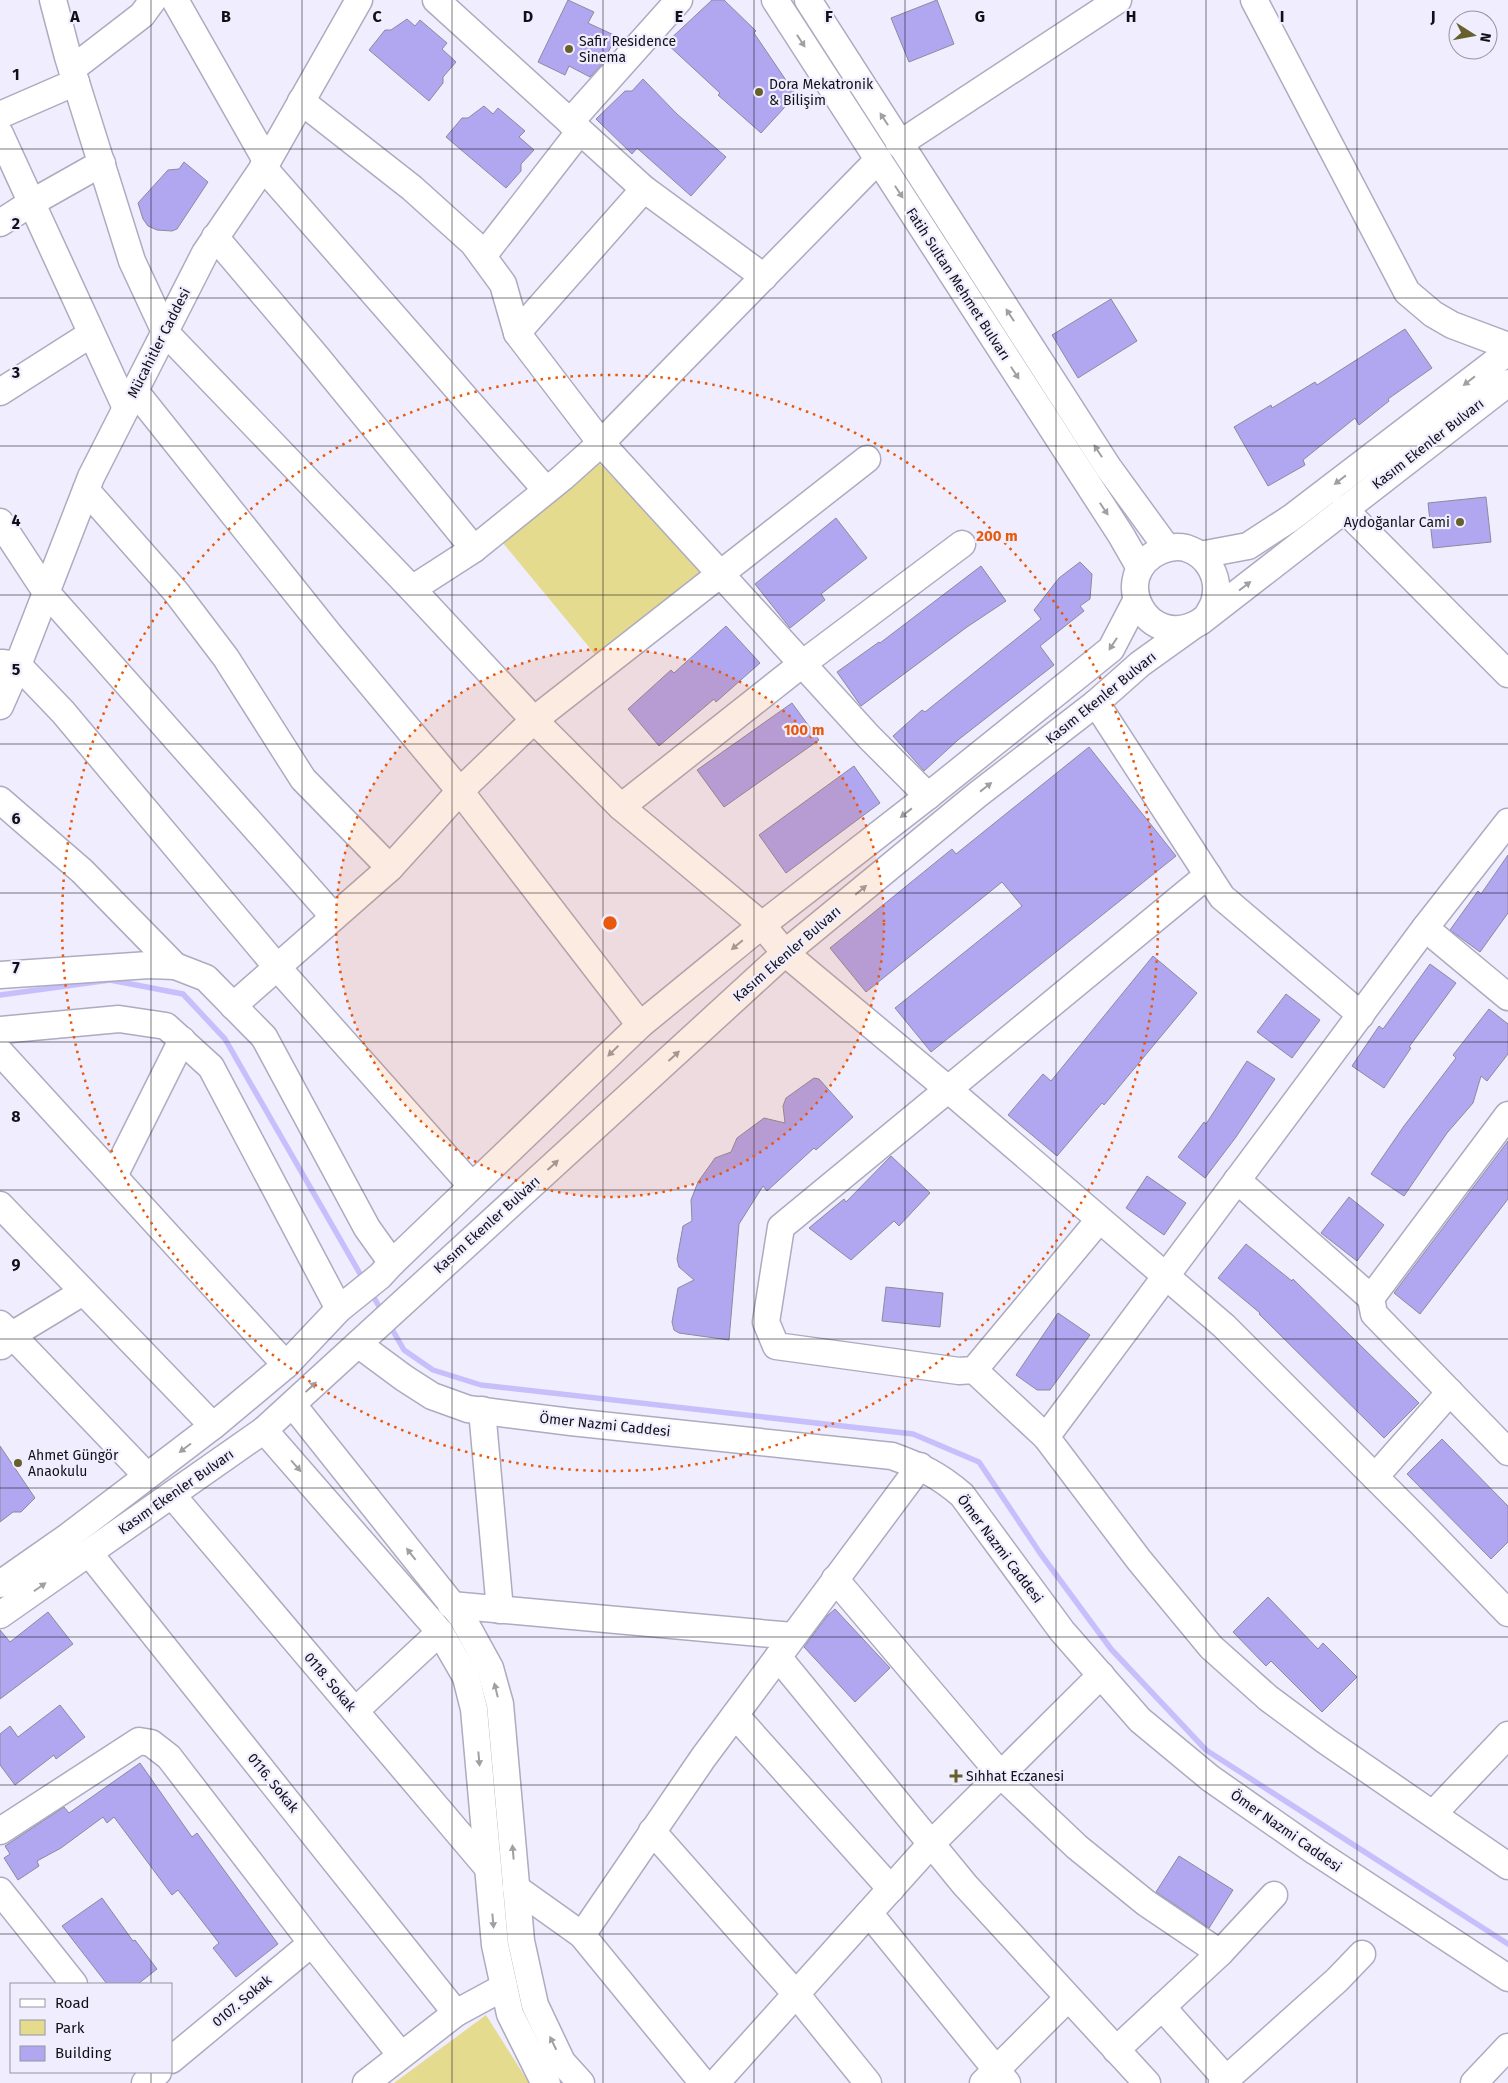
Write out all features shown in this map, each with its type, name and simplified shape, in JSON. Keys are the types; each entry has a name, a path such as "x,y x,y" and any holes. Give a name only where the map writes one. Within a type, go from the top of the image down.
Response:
{"street":[{"path":"53,0 74,75 132,262 165,332 412,589 534,720 620,807 762,924 785,953 949,1090 1224,1326 1508,1613"},
{"path":"0,115 74,75 142,15 153,0"},
{"path":"175,0 265,164 546,490"},
{"name":"Mücahitler Caddesi","path":"0,706 9,664 46,592 86,490 204,253 265,164 359,0"},
{"path":"436,0 644,189 764,277"},
{"path":"483,256 575,126 679,0"},
{"name":"Fatih Sultan Mehmet Bulvarı","path":"775,0 1140,568"},
{"name":"Fatih Sultan Mehmet Bulvarı","path":"808,0 1108,467 1167,548"},
{"path":"899,144 1118,0"},
{"path":"1254,0 1407,292 1433,314 1452,325 1508,346"},
{"path":"301,101 412,188 473,243 503,284 517,333 601,443 869,737 928,796"},
{"path":"0,134 91,334 130,400 460,791 640,1025"},
{"path":"412,589 474,549 601,443 878,160"},
{"path":"0,223 31,203 102,163"},
{"path":"517,333 644,189"},
{"path":"215,237 316,356 474,549"},
{"path":"0,392 91,334"},
{"name":"Kasım Ekenler Bulvarı","path":"1200,554 1248,546 1291,518 1508,352"},
{"name":"Kasım Ekenler Bulvarı","path":"0,1615 264,1430 362,1341 400,1303 785,953 977,794 1096,703 1140,664 1200,621 1508,383"},
{"path":"233,1006 390,868 460,791 534,720 867,460"},
{"path":"86,490 176,592 226,658 303,779 390,868"},
{"path":"1344,510 1508,674"},
{"path":"0,522 46,592 334,917"},
{"path":"620,807 802,664 962,544"},
{"path":"1167,548 1184,548 1200,554 1212,568 1217,584 1215,601 1200,621 1176,630 1159,627 1145,616 1136,601 1134,584 1140,568 1151,555 1167,548"},
{"path":"0,975 149,965 175,966 206,978 264,1036 367,1228 386,1269 640,1025 762,924 928,796 1111,649 1136,601"},
{"path":"9,664 63,712 277,967 472,1186"},
{"path":"1096,703 1222,897 1361,1016"},
{"path":"0,800 82,871 175,966"},
{"path":"1046,1437 1425,928 1508,822"},
{"path":"1099,1220 974,1370 959,1371 776,1346 766,1322 781,1227 1208,875"},
{"path":"1425,928 1508,997"},
{"path":"0,1030 119,1018 166,1026 211,1067 345,1305"},
{"path":"114,1176 182,1040"},
{"path":"0,1052 286,1364"},
{"path":"1371,1298 1508,1115"},
{"path":"1237,1180 1371,1298 1374,1314 1508,1452"},
{"path":"0,1205 213,1426"},
{"name":"Kasım Ekenler Bulvarı","path":"0,1584 66,1538 213,1426 286,1364 345,1305 386,1269"},
{"path":"83,1292 4,1335 147,1476"},
{"name":"Ömer Nazmi Caddesi","path":"362,1341 404,1378 432,1396 468,1409 571,1422 892,1456 920,1466 945,1480 962,1495 1062,1631 1140,1720 1210,1778 1316,1852 1508,1978"},
{"path":"974,1370 1046,1437 1139,1560 1211,1647 1268,1698 1326,1741 1434,1813 1508,1866"},
{"path":"1375,1477 1450,1392"},
{"path":"292,1405 462,1617 490,1668 500,1704 521,1941 535,2005 562,2062 581,2083"},
{"path":"482,1410 500,1610"},
{"path":"264,1430 440,1632 466,1678 474,1709 495,1945 510,2014 541,2076 547,2083"},
{"path":"582,1935 652,1831 735,1715 920,1466"},
{"name":"0118. Sokak","path":"172,1495 488,1868"},
{"name":"0116. Sokak","path":"90,1552 456,2013"},
{"path":"835,1579 1001,1775 1092,1860 1146,1903 1220,1953"},
{"path":"452,1605 786,1646 931,1844 965,1885 1147,2083"},
{"path":"355,1711 440,1632"},
{"path":"716,2083 931,1844 1101,1675"},
{"path":"735,1715 891,1890"},
{"path":"1434,1813 1508,1735"},
{"path":"0,1831 139,1741 151,1743 169,1757 400,2054"},
{"path":"652,1831 796,1994 868,2083"},
{"path":"516,1888 582,1935 703,2083"},
{"path":"0,1891 73,1983"},
{"path":"1116,2050 1220,1953 1274,1895"},
{"path":"869,1913 995,2078 1068,1998"},
{"name":"0107. Sokak","path":"172,2059 312,1942"},
{"path":"1162,2007 1224,2081 1337,1980 1362,1954"},
{"path":"366,2083 400,2054 456,2013 504,1987"},
{"path":"1474,2083 1508,2047"}],"green space":[{"path":"599,463 707,575 598,658 503,543"},
{"path":"486,2015 529,2083 394,2083"}],"building":[{"path":"568,0 594,12 588,23 616,36 603,63 590,77 569,66 565,75 538,62"},
{"path":"712,0 724,0 756,31 754,33 796,95 761,133 718,95 720,93 666,43"},
{"path":"937,0 954,44 909,62 891,18"},
{"path":"407,19 415,26 420,20 447,43 442,49 456,62 443,77 443,83 429,101 369,50 385,30 391,30"},
{"path":"643,79 677,114 726,157 691,196 637,148 632,154 596,119 625,91 632,91"},
{"path":"484,106 493,114 498,108 525,131 519,137 534,150 521,164 521,171 506,188 446,137 462,118 468,118"},
{"path":"184,162 208,182 177,229 172,231 157,230 148,226 143,219 138,203 168,170 179,169"},
{"path":"1111,299 1137,341 1078,378 1052,335"},
{"path":"1405,329 1432,368 1388,399 1389,401 1359,425 1355,418 1303,460 1305,465 1268,486 1234,427 1271,405 1272,408 1315,382 1317,385"},
{"name":"Aydoğanlar Cami","path":"1486,497 1491,542 1433,548 1428,503"},
{"path":"836,518 867,558 821,594 825,600 790,628 755,584"},
{"path":"1080,562 1092,574 1090,599 1080,606 1084,611 1040,646 1054,665 958,740 924,771 893,736 922,710 925,712 1041,619 1034,610 1059,578"},
{"path":"981,566 1006,601 967,627 861,706 837,672 880,643"},
{"path":"726,626 760,663 716,702 714,699 659,746 628,709 671,670 674,673"},
{"path":"792,703 819,740 724,807 697,770"},
{"path":"1089,747 1176,856 931,1052 895,1008 1022,906 1002,882 866,992 830,948 952,849 956,854"},
{"path":"854,766 880,803 786,873 759,835"},
{"path":"1508,855 1508,913 1480,952 1450,930 1478,891 1481,894"},
{"path":"1153,956 1197,993 1104,1105 1102,1103 1057,1156 1008,1115 1043,1074 1051,1081"},
{"path":"1430,964 1456,983 1409,1047 1411,1048 1384,1088 1352,1066 1379,1026 1383,1029"},
{"path":"1286,994 1320,1020 1292,1058 1257,1032"},
{"path":"1489,1009 1508,1024 1508,1054 1487,1081 1481,1076 1473,1103 1447,1133 1404,1196 1371,1174 1404,1126 1456,1058 1453,1055"},
{"path":"1247,1061 1275,1079 1236,1137 1205,1178 1178,1157 1204,1122 1206,1124"},
{"path":"814,1078 819,1079 853,1117 816,1150 814,1148 767,1191 763,1186 739,1224 729,1340 679,1333 674,1330 672,1322 678,1288 694,1280 679,1267 677,1259 683,1226 692,1221 691,1200 698,1182 715,1158 731,1152 737,1138 764,1118 785,1123 783,1106 786,1098"},
{"path":"1508,1141 1508,1199 1420,1314 1394,1293"},
{"path":"891,1156 930,1193 899,1226 894,1221 851,1260 809,1228 844,1199 846,1202"},
{"path":"1147,1176 1186,1203 1164,1235 1126,1208"},
{"path":"1349,1197 1384,1225 1357,1261 1321,1233"},
{"path":"1246,1244 1292,1281 1293,1279 1419,1403 1384,1438 1260,1313 1218,1278"},
{"path":"886,1287 943,1293 940,1327 882,1321"},
{"path":"1058,1313 1090,1335 1050,1390 1037,1390 1016,1375"},
{"path":"1442,1439 1508,1506 1508,1542 1491,1559 1407,1474"},
{"path":"0,1446 35,1498 21,1512 13,1512 0,1522"},
{"path":"1268,1597 1318,1649 1323,1643 1357,1677 1322,1712 1271,1661 1266,1666 1233,1632"},
{"path":"835,1609 890,1668 855,1702 804,1647 827,1616"},
{"path":"48,1612 73,1644 0,1699 0,1630 10,1642"},
{"path":"60,1705 85,1737 56,1759 54,1755 15,1785 0,1765 0,1734 10,1726 18,1737"},
{"path":"140,1763 192,1837 197,1833 278,1944 236,1977 213,1948 219,1943 178,1890 172,1895 114,1817 107,1823 103,1817 61,1848 37,1861 39,1866 18,1880 4,1858 10,1854 5,1846 64,1807 69,1813"},
{"path":"1179,1856 1233,1890 1209,1928 1156,1892"},
{"path":"102,1898 133,1941 135,1940 157,1969 139,1983 106,1983 62,1926"}],"waterway":[{"path":"0,995 110,980 183,994 225,1039 363,1279"},
{"path":"371,1292 382,1312"},
{"path":"389,1324 404,1350 433,1370 481,1385 913,1434 979,1462 1040,1553 1111,1649 1206,1750 1508,1944"}],"place":[{"name":"Safir Residence Sinema","path":"569,49"},
{"name":"Dora Mekatronik & Bilişim","path":"759,92"},
{"name":"Aydoğanlar Cami","path":"1460,522"},
{"name":"Ahmet Güngör Anaokulu","path":"18,1463"},
{"name":"Sıhhat Eczanesi","path":"956,1776"}]}
